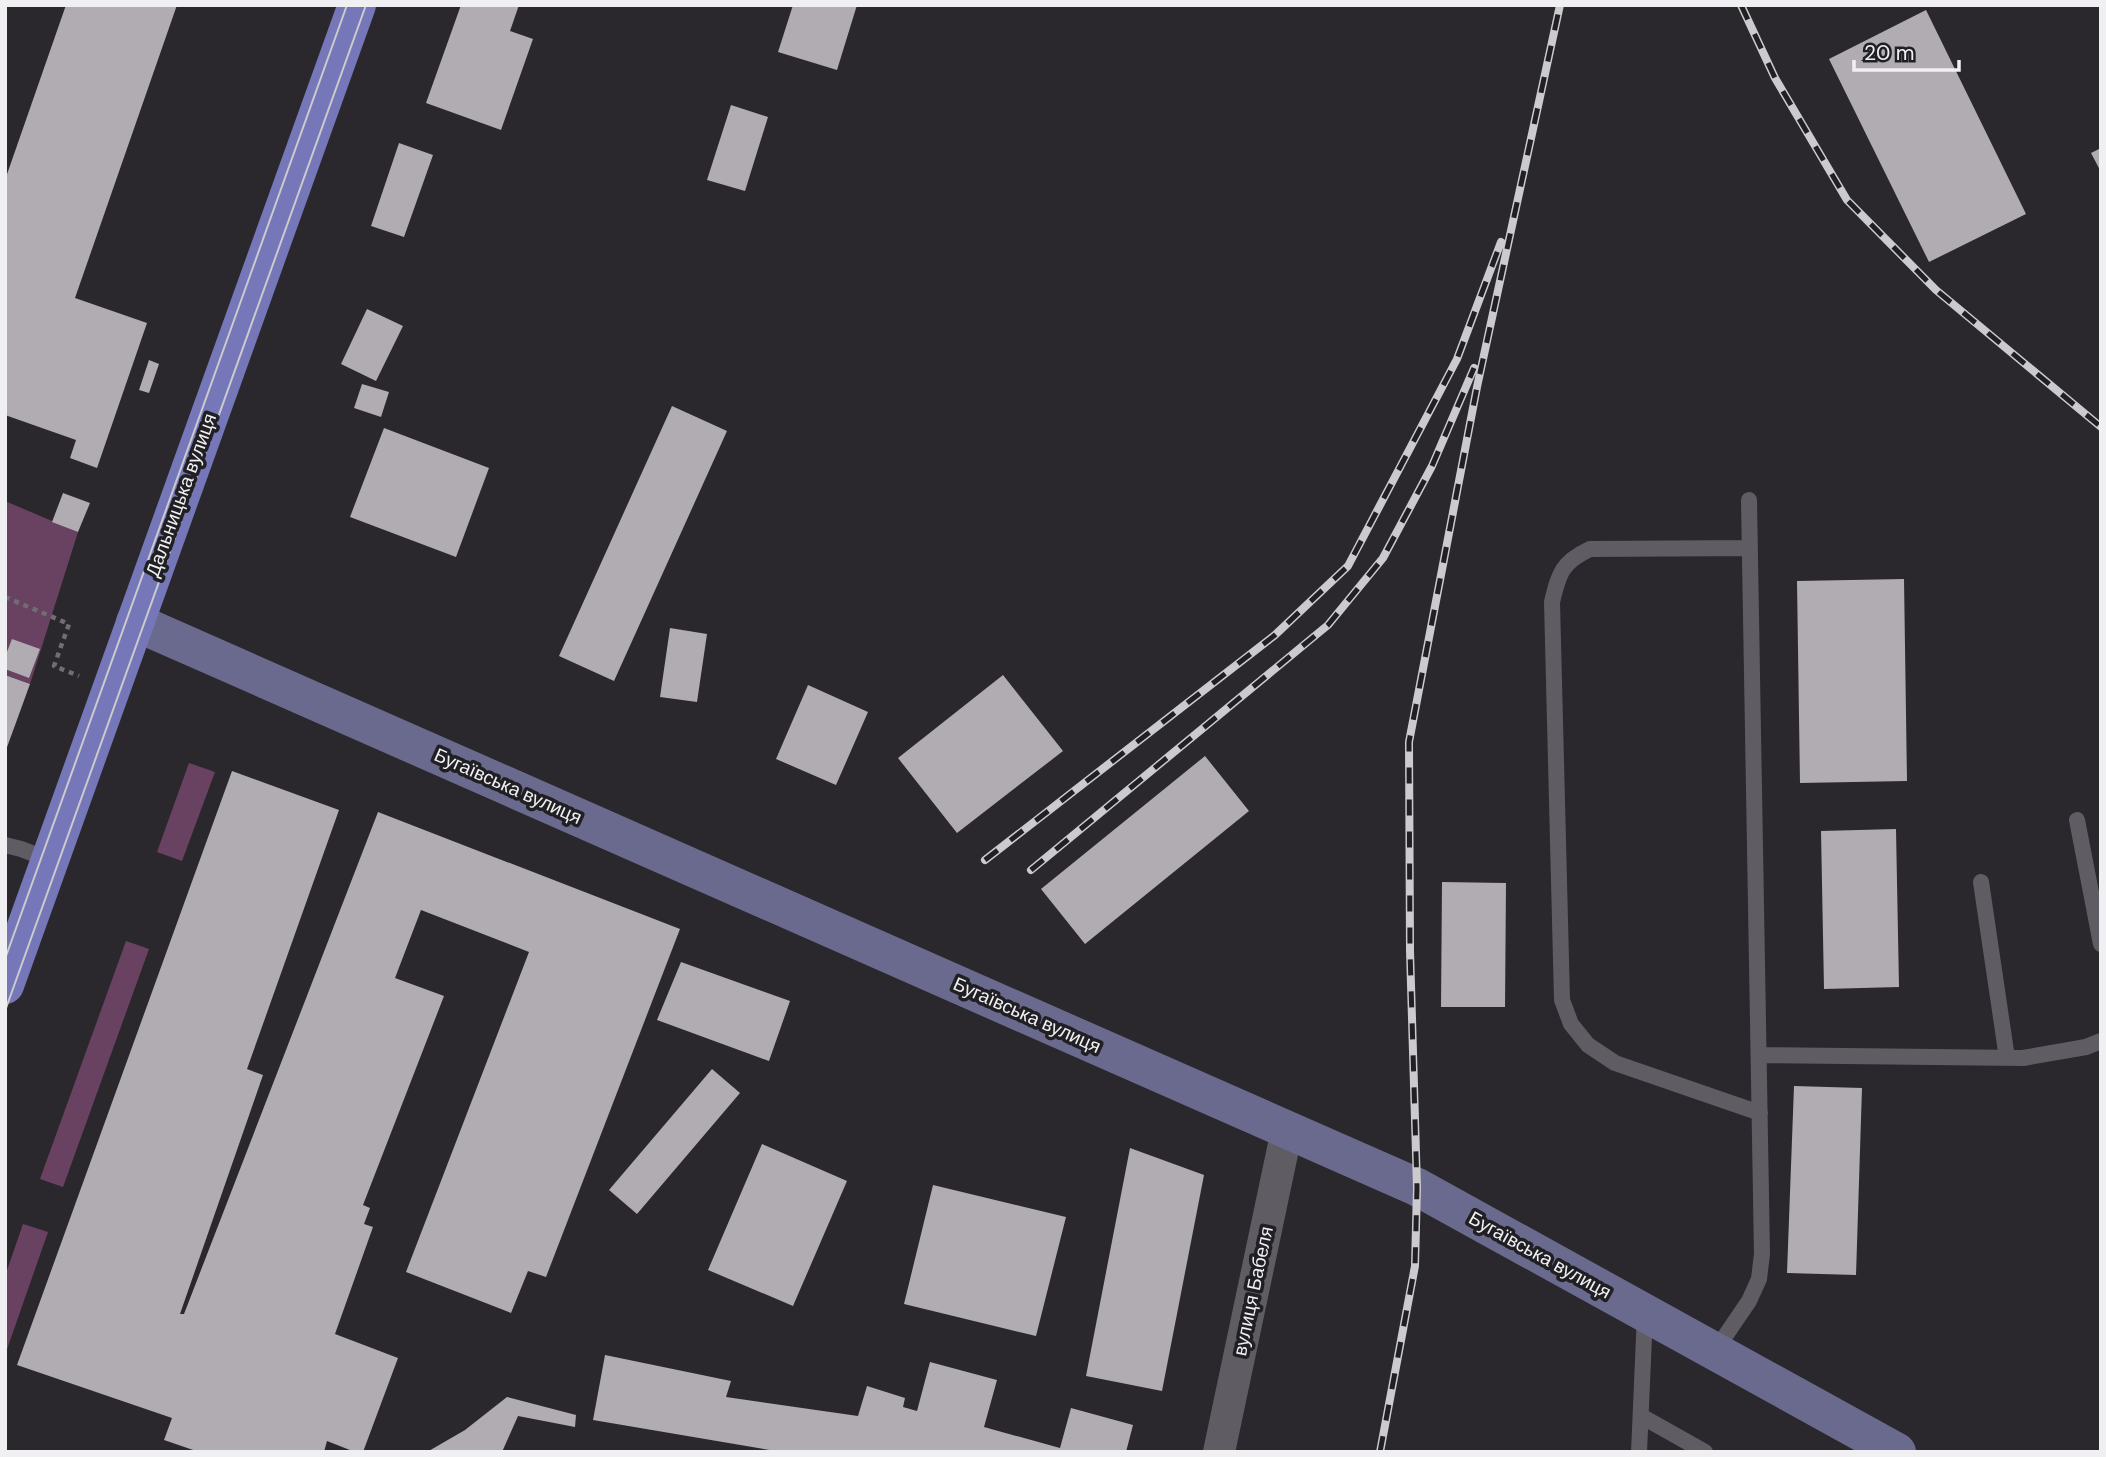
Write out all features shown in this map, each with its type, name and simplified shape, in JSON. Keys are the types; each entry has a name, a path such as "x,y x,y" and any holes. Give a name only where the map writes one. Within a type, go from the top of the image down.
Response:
{"main road":[{"name":"Дальницька вулиця","path":"5,985 356,5"},
{"name":"Бугаївська вулиця","path":"135,622 1417,1188 1897,1452"}],"street":[{"name":"вулиця Бабеля","path":"1219,1452 1287,1130"}],"lane":[{"path":"1714,1351 1749,1301 1759,1279 1762,1254 1749,500"},
{"path":"1750,548 1590,548 1572,558 1558,579 1552,602 1562,1000 1571,1024 1588,1045 1615,1063 1760,1113"},
{"path":"2077,820 2101,944"},
{"path":"5,845 50,860"},
{"path":"1981,882 2007,1058"},
{"path":"1759,1055 2023,1058 2087,1047 2101,1041"},
{"path":"1639,1452 1645,1313"},
{"path":"1641,1416 1705,1452"}],"path":[{"path":"5,597 69,624 54,666 111,688"}],"shaded area":[{"path":"5,501 78,532 30,684 5,675"},
{"path":"189,763 215,772 182,861 157,852"},
{"path":"126,941 149,949 63,1187 40,1179"},
{"path":"23,1224 48,1232 5,1355 5,1276"}],"building":[{"path":"66,5 177,5 75,298 147,323 97,468 70,458 76,440 5,415 5,180"},
{"path":"461,5 519,5 510,31 533,39 501,130 426,103"},
{"path":"793,5 857,5 837,70 778,52"},
{"path":"1926,10 2026,214 1929,262 1829,59"},
{"path":"731,105 768,117 745,191 707,180"},
{"path":"399,143 433,155 404,237 371,226"},
{"path":"2101,148 2101,172 2091,153"},
{"path":"367,309 403,326 376,381 341,364"},
{"path":"149,360 159,364 149,393 139,390"},
{"path":"362,384 389,392 381,417 354,408"},
{"path":"672,406 727,431 614,681 559,656"},
{"path":"384,428 489,468 456,557 350,517"},
{"path":"63,493 90,503 78,532 52,522"},
{"path":"1904,579 1907,781 1800,783 1797,581"},
{"path":"670,628 707,634 697,702 660,697"},
{"path":"12,639 40,649 29,678 5,669 5,657"},
{"path":"5,675 30,684 6,750 5,750"},
{"path":"1003,675 1063,751 957,833 898,758"},
{"path":"808,685 868,712 836,785 776,759"},
{"path":"1205,756 1249,811 1085,944 1041,889"},
{"path":"232,771 339,810 247,1069 263,1075 180,1314 184,1314 378,812 680,929 546,1277 528,1271 511,1313 406,1272 529,952 421,910 395,978 444,996 363,1205 370,1208 364,1224 373,1227 335,1334 398,1358 363,1452 355,1452 327,1441 324,1452 199,1452 164,1440 172,1418 17,1365"},
{"path":"1896,829 1899,987 1824,989 1821,831"},
{"path":"1442,882 1506,883 1505,1007 1441,1007"},
{"path":"681,962 790,1001 769,1061 657,1020"},
{"path":"712,1069 740,1093 637,1214 609,1190"},
{"path":"1794,1086 1862,1088 1856,1275 1787,1273"},
{"path":"762,1144 847,1181 793,1306 708,1270"},
{"path":"1130,1148 1204,1175 1162,1391 1086,1376"},
{"path":"933,1185 1066,1217 1036,1336 904,1304"},
{"path":"605,1355 731,1381 726,1397 858,1416 867,1386 905,1398 903,1407 917,1411 930,1362 997,1380 984,1427 1060,1448 1071,1408 1133,1425 1126,1452 781,1452 593,1420"},
{"path":"507,1397 576,1415 575,1427 518,1416 502,1452 427,1452 465,1430"}],"tram line":[{"path":"5,959 347,5"},
{"path":"5,1011 366,5"}],"railway":[{"path":"1380,1452 1415,1266 1417,1187 1410,951 1409,742 1477,387 1560,5"},
{"path":"1741,5 1775,78 1847,200 1936,290 2101,427"},
{"path":"985,860 1275,635 1348,566 1457,359 1501,242"},
{"path":"1031,870 1328,625 1383,558 1432,466 1474,368"}]}
